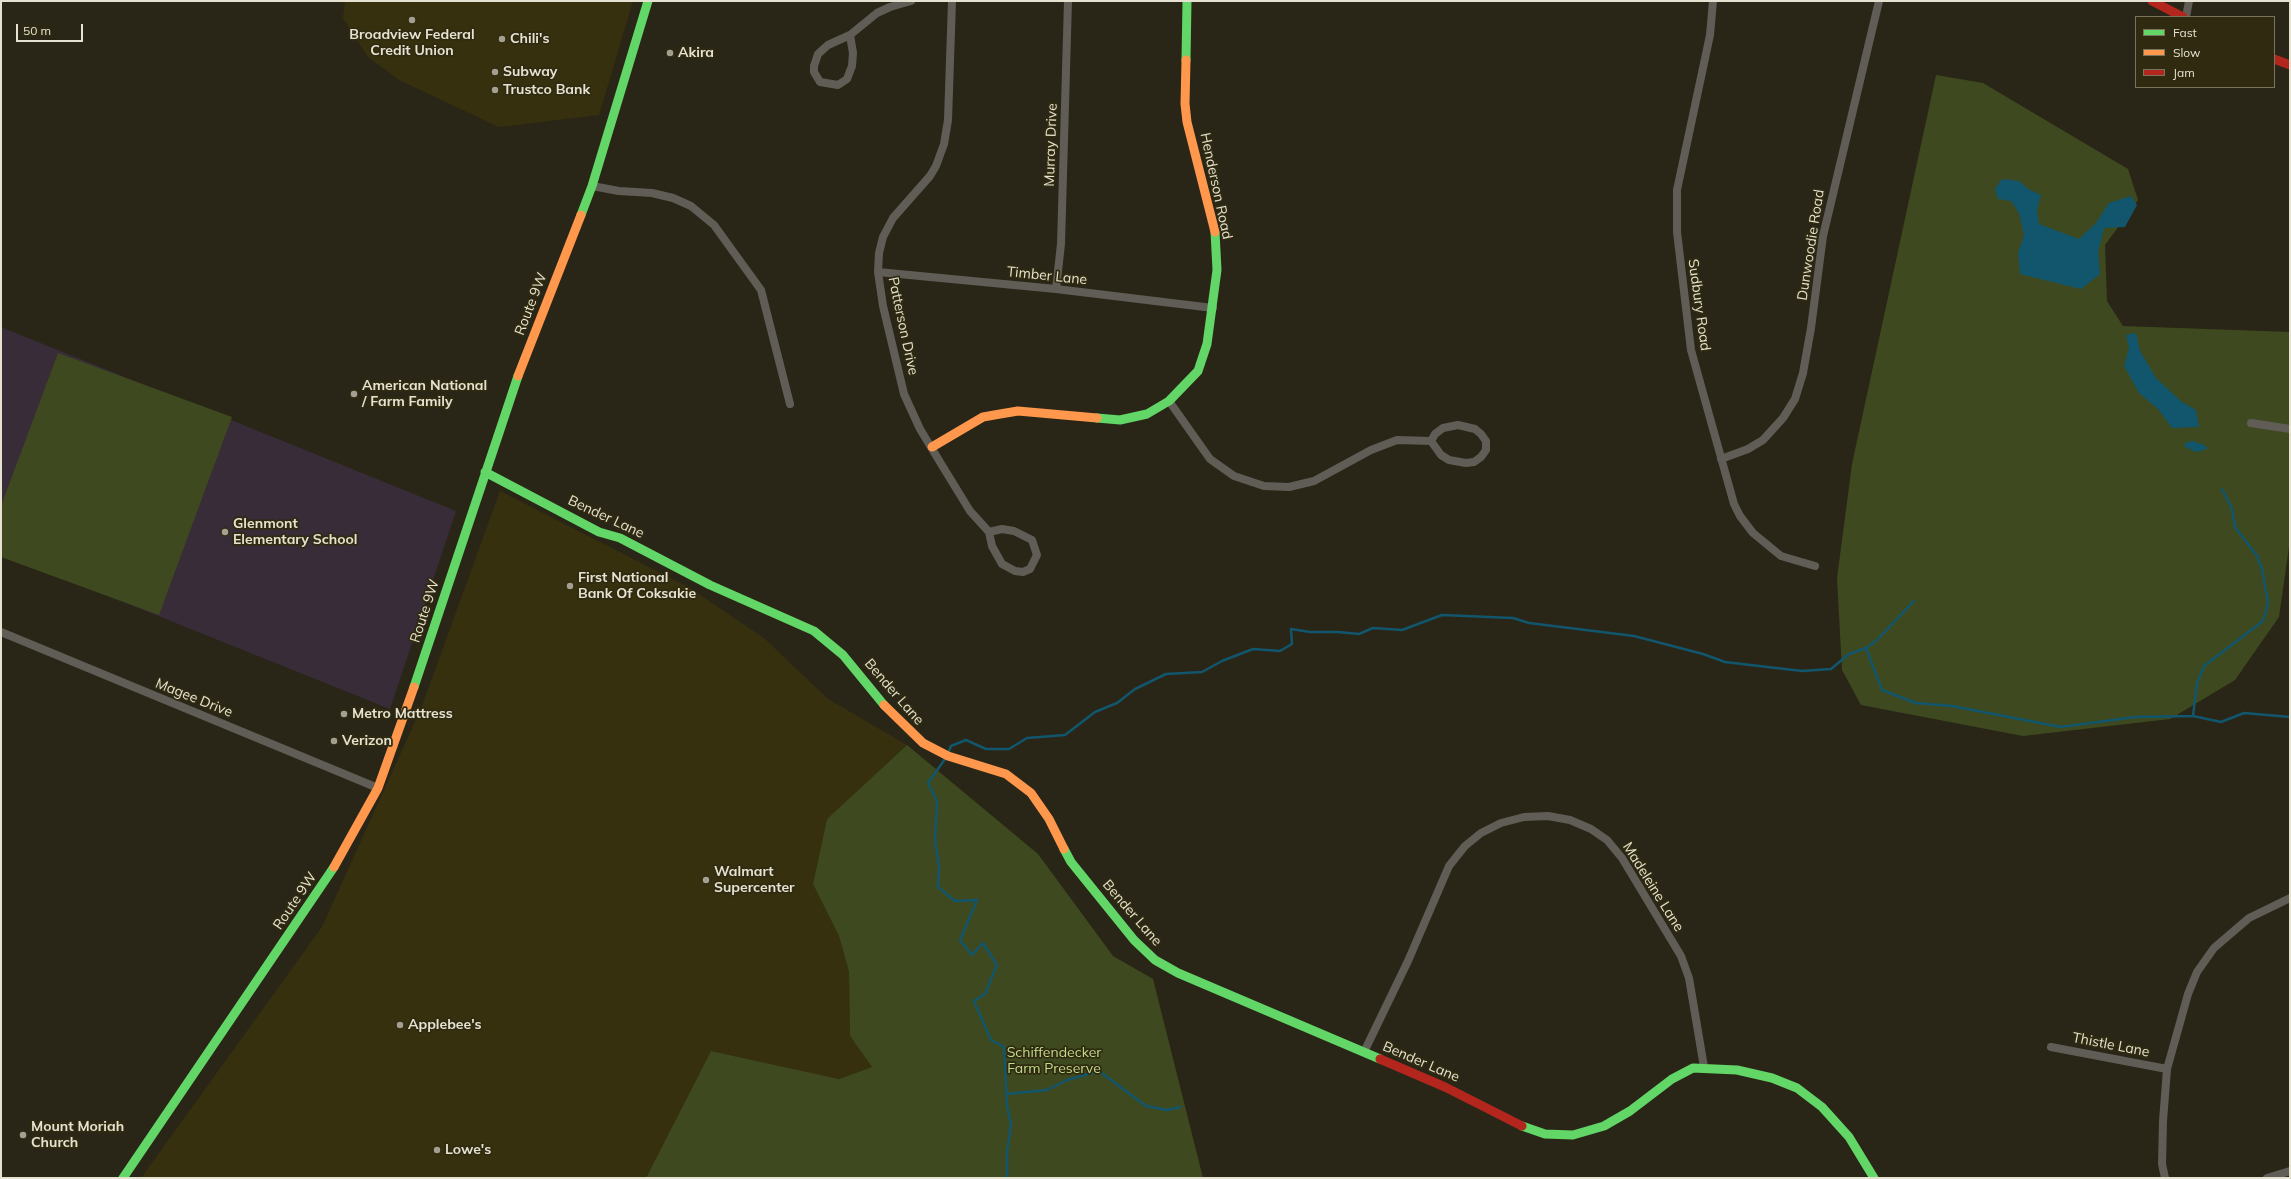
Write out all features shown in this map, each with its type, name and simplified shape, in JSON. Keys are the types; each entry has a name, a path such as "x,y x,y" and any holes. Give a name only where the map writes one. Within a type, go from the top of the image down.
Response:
{"street":[{"name":"Route 9W","path":"123,1178 328,878 351,841 378,788 399,733 514,385 592,186 648,1"},
{"path":"850,35 853,52 852,66 847,79 838,85 820,82 814,66 818,54 828,45 850,35 877,14 890,7 911,1"},
{"name":"Patterson Drive","path":"952,1 948,120 944,144 930,176 893,218 883,237 879,253 878,272 883,306 904,394 920,429 932,446 970,511 989,532 992,546 1002,564 1015,571 1030,569 1036,555 1032,540 1014,531 1002,529 989,532"},
{"name":"Murray Drive","path":"1056,289 1061,244 1068,1"},
{"name":"Henderson Road","path":"932,446 983,417 1000,414 1018,412 1120,420 1147,414 1169,401 1198,370 1208,344 1213,308 1216,270 1215,233 1187,122 1185,104 1187,1"},
{"name":"Sudbury Road","path":"1713,1 1710,35 1677,190 1677,232 1691,350 1720,459 1734,504 1753,533 1781,556 1815,566"},
{"name":"Dunwoodie Road","path":"1720,459 1748,449 1763,440 1784,418 1794,399 1803,373 1811,328 1823,236 1879,1"},
{"path":"2152,1 2183,16"},
{"path":"2185,16 2189,1"},
{"path":"2275,59 2290,65"},
{"path":"592,186 619,191 652,193 673,198 691,206 714,225 761,290 790,404"},
{"name":"Timber Lane","path":"878,272 1056,289 1213,308"},
{"path":"1169,401 1210,459 1234,476 1264,486 1289,487 1314,481 1372,450 1397,440 1431,441"},
{"path":"2251,423 2290,429"},
{"path":"1450,426 1467,426 1481,434 1486,442 1486,450 1481,457 1474,462 1458,462 1441,455 1431,441 1435,434 1443,428 1450,426"},
{"name":"Bender Lane","path":"485,472 599,532 620,538 681,571 814,631 843,655 892,714 923,743 948,756 1006,774 1024,787 1039,803 1077,870 1140,947 1155,960 1206,987 1282,1016 1456,1092 1516,1124 1541,1133 1560,1136 1586,1132 1612,1122 1677,1075 1693,1068 1704,1067 1762,1075 1790,1084 1804,1092 1822,1107 1846,1133 1861,1154 1874,1178"},
{"name":"Magee Drive","path":"1,632 378,788"},
{"name":"Madeleine Lane","path":"1364,1052 1408,962 1449,866 1480,833 1501,823 1524,817 1548,816 1570,820 1591,829 1607,840 1622,858 1681,956 1689,978 1704,1067"},
{"path":"2165,1178 2162,1164 2163,1121 2167,1069 2188,994 2197,972 2214,948 2249,918 2290,898"},
{"name":"Thistle Lane","path":"2051,1047 2167,1069"},
{"path":"2267,1178 2290,1171"}],"shaded area":[{"path":"345,1 633,1 599,115 499,127 399,80 368,57 343,18"},
{"name":"Glenmont Elementary School","path":"1,327 456,511 390,709 1,553"},
{"path":"500,491 690,588 765,639 828,699 907,745 827,819 813,884 839,936 849,972 850,1036 872,1067 839,1079 711,1051 646,1178 141,1178 322,927 422,706"}],"green space":[{"path":"1936,75 1983,83 2128,169 2138,200 2105,245 2107,301 2123,326 2290,332 2290,540 2279,617 2235,680 2170,719 2023,736 1861,705 1842,670 1837,578 1852,464"},
{"path":"58,353 232,417 159,615 1,557 1,506"},
{"name":"Schiffendecker Farm Preserve","path":"907,745 1038,854 1113,956 1153,979 1203,1178 646,1178 711,1051 839,1079 872,1067 850,1036 849,972 839,936 813,884 827,819"}],"water":[{"path":"2002,179 2019,181 2028,189 2041,195 2037,210 2039,224 2079,239 2096,223 2109,203 2131,196 2137,205 2125,227 2104,228 2098,252 2100,274 2081,289 2020,274 2018,253 2024,235 2019,213 2011,201 1998,199 1995,189"},
{"path":"2136,333 2140,351 2156,378 2182,402 2196,410 2199,427 2172,428 2158,409 2139,393 2124,366 2129,348 2126,335"},
{"path":"2193,441 2206,446 2207,449 2196,452 2185,447 2185,443"}],"waterway":[{"path":"2193,716 2197,683 2204,666 2263,621 2268,603 2262,569 2257,556 2235,527 2232,509 2222,489"},
{"path":"1866,648 1876,641 1914,601"},
{"path":"949,751 951,746 966,740 986,749 1009,749 1027,738 1065,735 1095,712 1117,703 1135,689 1166,674 1202,672 1222,661 1253,649 1280,651 1292,644 1291,629 1310,632 1359,634 1373,628 1402,630 1442,615 1513,618 1529,623 1634,636 1703,654 1725,662 1802,671 1831,669 1849,654 1866,648 1882,690 1916,703 1952,706 2061,727 2135,717 2193,716 2221,722 2244,713 2290,717"},
{"path":"945,759 928,783 937,801 935,840 939,867 938,887 955,901 977,900 960,940 972,955 983,943 997,965 985,994 974,1001 991,1040 1004,1047 1007,1105 1011,1125 1007,1152 1007,1178"},
{"path":"1006,1094 1047,1090 1067,1080 1099,1071 1146,1106 1167,1110 1180,1107"}],"traffic: fast":[{"path":"581,215 592,186 648,1"},
{"path":"1186,60 1187,1"},
{"path":"1097,418 1120,420 1147,414 1169,401 1198,371 1207,344 1217,270 1215,232"},
{"path":"414,687 518,376"},
{"path":"485,472 599,532 620,538 710,585 814,631 843,655 884,705"},
{"path":"1064,849 1071,862 1134,940 1155,960 1178,973 1380,1059"},
{"path":"123,1178 334,867"},
{"path":"1522,1126 1545,1134 1573,1135 1604,1126 1630,1111 1672,1079 1693,1068 1737,1070 1772,1078 1797,1088 1822,1107 1849,1137 1874,1178"}],"traffic: slow":[{"path":"1186,60 1185,104 1187,122 1215,232"},
{"path":"518,376 581,215"},
{"path":"932,447 983,417 1000,414 1018,411 1097,418"},
{"path":"334,867 378,788 414,687"},
{"path":"884,705 923,743 948,756 1006,774 1031,793 1049,819 1064,849"}],"traffic: jam":[{"path":"2152,1 2181,16"},
{"path":"2275,59 2290,65"},
{"path":"1380,1059 1445,1087 1522,1126"}],"place":[{"name":"Broadview Federal Credit Union","path":"412,20"},
{"name":"Chili's","path":"502,39"},
{"name":"Akira","path":"670,53"},
{"name":"Subway","path":"495,72"},
{"name":"Trustco Bank","path":"495,90"},
{"name":"American National / Farm Family","path":"354,394"},
{"name":"Glenmont Elementary School","path":"225,532"},
{"name":"First National Bank Of Coksakie","path":"570,586"},
{"name":"Metro Mattress","path":"344,714"},
{"name":"Verizon","path":"334,741"},
{"name":"Walmart Supercenter","path":"706,880"},
{"name":"Applebee's","path":"400,1025"},
{"name":"Mount Moriah Church","path":"23,1135"},
{"name":"Lowe's","path":"437,1150"}]}
